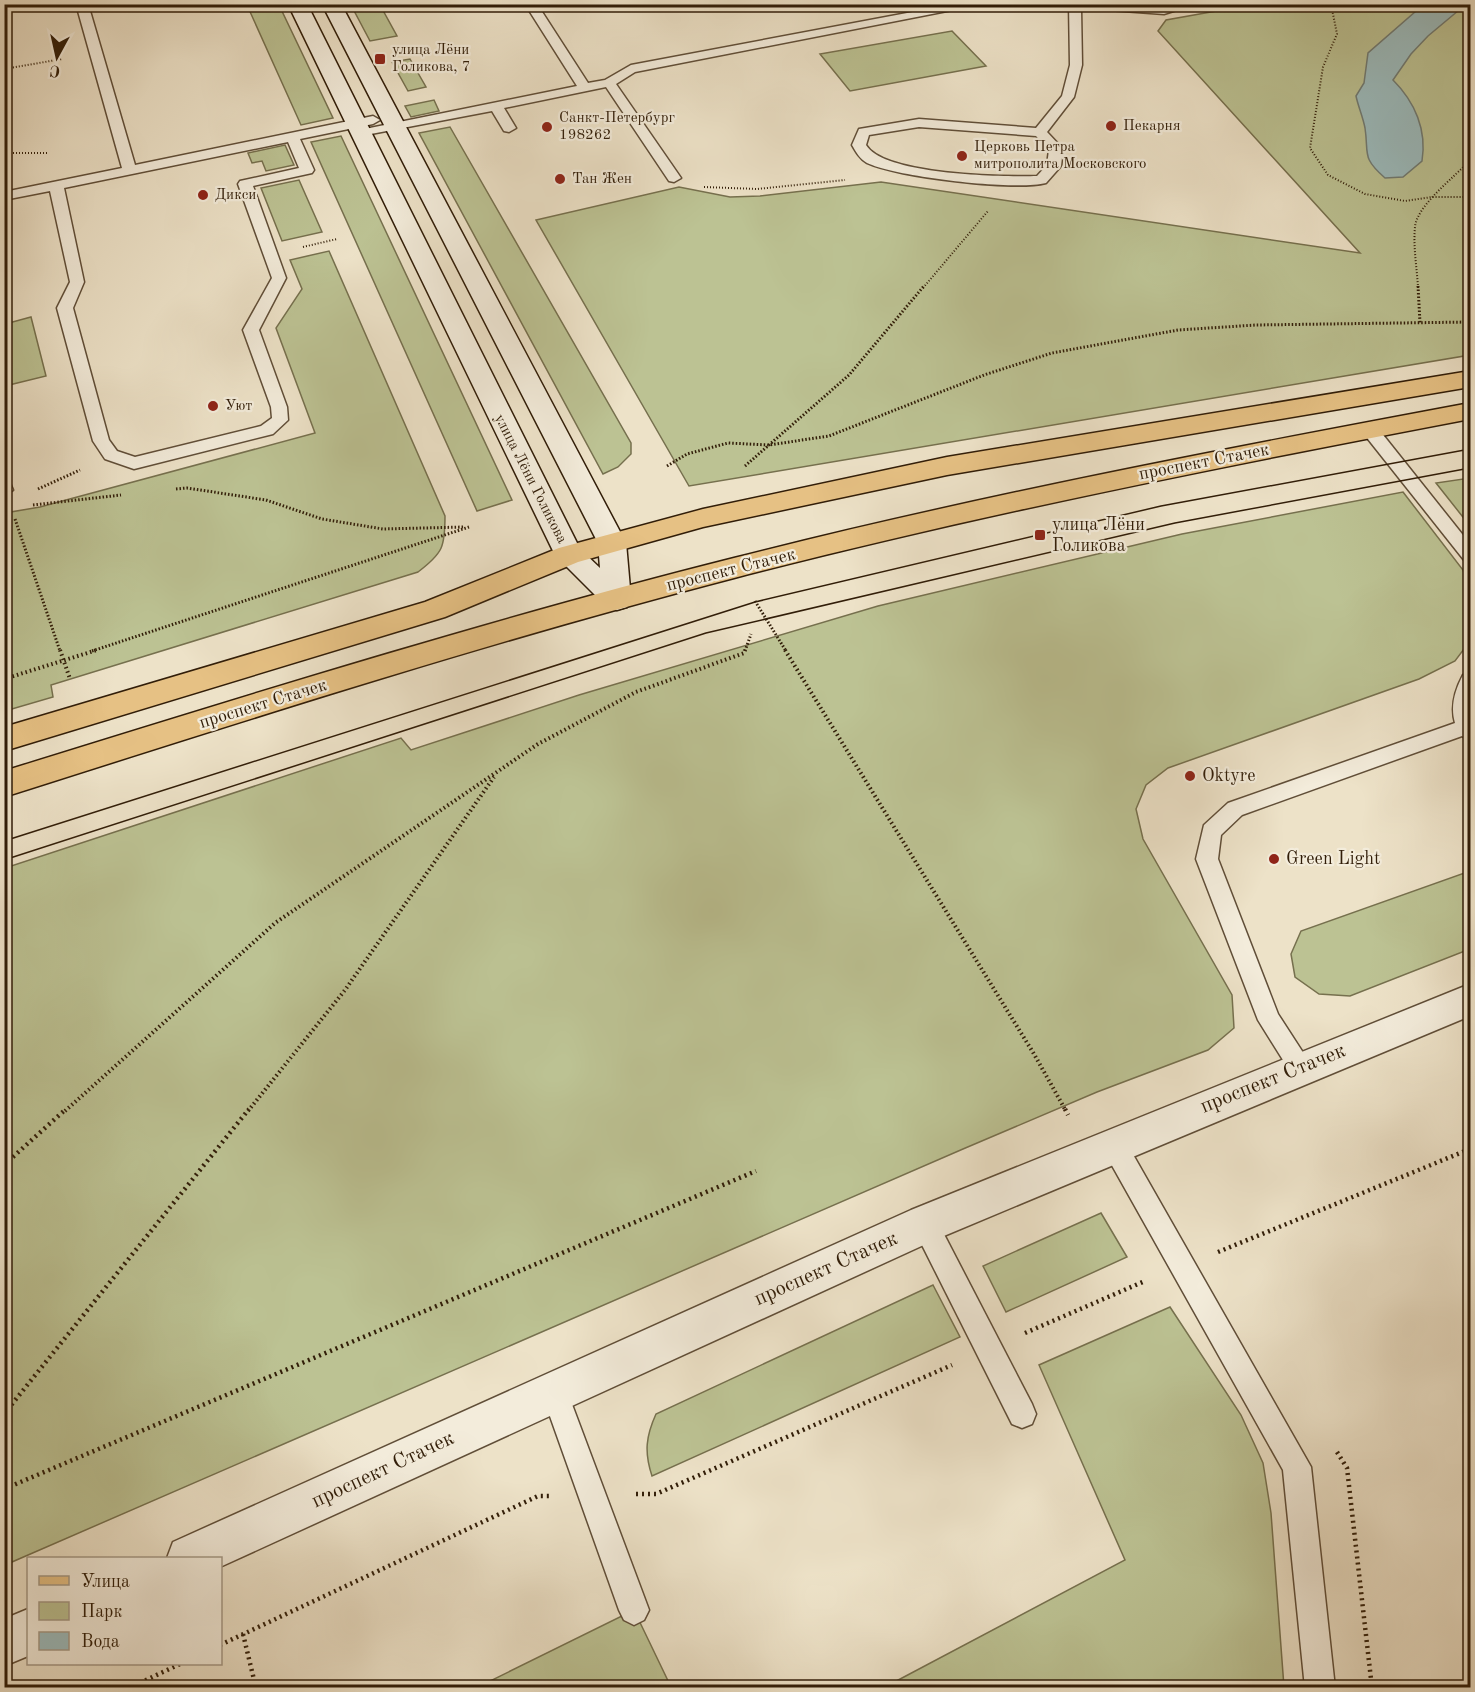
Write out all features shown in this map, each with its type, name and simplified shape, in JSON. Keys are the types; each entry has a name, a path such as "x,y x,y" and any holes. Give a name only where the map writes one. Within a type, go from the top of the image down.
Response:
{"main road":[{"name":"проспект Стачек","path":"4,739 435,610 568,555 703,518 947,466 1470,379"},
{"name":"проспект Стачек","path":"4,784 254,706 734,568 1137,475 1470,411"}],"street":[{"name":"улица Лёни Голикова","path":"297,4 568,555 617,600"},
{"path":"331,4 612,543 617,600"},
{"name":"проспект Стачек","path":"191,1557 925,1224 1470,1000"},
{"path":"4,1643 27,1632"}],"lane":[{"path":"82,4 129,169"},
{"path":"4,196 292,136 357,129 496,106 609,83 631,69 977,4"},
{"path":"1040,132 1068,97 1076,64 1076,4 1164,10 1190,4"},
{"path":"535,5 585,88"},
{"path":"609,83 674,178"},
{"path":"496,106 509,128"},
{"path":"919,123 1040,132 1056,149 1054,166 1041,180 1013,182 888,167 868,158 859,145 864,132 919,123"},
{"path":"56,185 77,282 65,308 101,441 111,455 134,463 267,430 280,420 279,407 251,330 279,278 245,184 307,170 292,136"},
{"path":"1370,430 1470,556"},
{"path":"1301,1068 1269,1020 1220,891 1208,859 1211,831 1235,809 1468,730 1462,697 1470,680"},
{"path":"1114,1145 1297,1467 1320,1688"},
{"path":"925,1224 1022,1414"},
{"path":"554,1391 594,1495 634,1610"}],"path":[{"path":"1331,4 1337,34 1323,68 1310,148 1328,175 1365,194 1405,201 1432,197 1470,197"},
{"path":"4,69 95,53"},
{"path":"1420,324 1415,225 1432,197 1455,178 1470,160"},
{"path":"674,178 729,191 761,191 873,177 888,167"},
{"path":"745,466 849,375 1013,182"},
{"path":"303,247 337,239"},
{"path":"667,466 687,454 728,444 770,445 829,436 984,375 1052,353 1178,330 1256,325 1470,322"},
{"path":"70,682 6,492 111,455"},
{"path":"4,679 64,662 469,527 383,529 322,519 266,500 187,488 175,489"},
{"path":"12,507 128,495"},
{"path":"750,593 1003,1004 1068,1115"},
{"path":"4,1165 275,923 538,744 636,692 744,653 751,634"},
{"path":"4,1414 345,990 496,774"},
{"path":"222,1644 538,1496 656,1494 1182,1267 1470,1149"},
{"path":"4,1489 756,1171"},
{"path":"243,1634 256,1688"},
{"path":"129,1688 178,1665"}],"green space":[{"path":"247,5 279,5 333,118 301,125"},
{"path":"351,5 380,5 397,36 370,41"},
{"path":"1250,5 1470,5 1470,355 689,486 536,220 679,187 730,197 760,196 881,182 1360,253 1158,31 1166,20"},
{"path":"952,31 986,66 850,91 820,54"},
{"path":"410,59 426,87 408,91 392,62"},
{"path":"434,100 439,111 411,117 405,106"},
{"path":"450,127 631,443 631,454 618,467 603,474 419,133"},
{"path":"341,136 512,500 477,511 311,142"},
{"path":"285,145 294,165 266,171 262,161 252,163 248,153"},
{"path":"299,180 322,232 282,241 261,188"},
{"path":"329,251 445,516 443,542 438,554 418,572 51,685 53,697 5,711 5,513 40,507 315,433 276,328 302,289 290,260"},
{"path":"31,317 46,376 5,386 5,324"},
{"path":"1470,478 1470,526 1436,483"},
{"path":"1403,492 1463,570 1470,590 1470,641 1455,661 1419,679 1168,768 1146,785 1136,809 1143,839 1232,995 1234,1028 1208,1050 1097,1092 963,1149 5,1565 5,868 401,738 411,750 579,695 878,606 1182,534"},
{"path":"1470,871 1470,949 1350,996 1319,994 1295,977 1291,954 1301,931"},
{"path":"1101,1213 1127,1257 1006,1312 983,1266"},
{"path":"933,1285 960,1337 652,1476 647,1444 656,1414"},
{"path":"1170,1307 1241,1415 1263,1463 1271,1513 1284,1687 885,1687 1125,1560 1039,1365"},
{"path":"634,1610 671,1687 476,1688"}],"water":[{"path":"1423,5 1465,5 1428,36 1411,54 1393,80 1408,98 1418,117 1423,150 1422,161 1403,177 1385,178 1369,160 1365,128 1356,96 1364,83 1368,53"}],"tram line":[{"path":"4,841 755,602 1161,506 1470,449"},
{"path":"4,860 706,633 1175,523 1470,468"}],"place":[{"name":"улица Лёни Голикова, 7","path":"380,59"},
{"name":"Пекарня","path":"1111,126"},
{"name":"Санкт-Петербург 198262","path":"547,127"},
{"name":"Церковь Петра митрополита Московского","path":"962,156"},
{"name":"Тан Жен","path":"560,179"},
{"name":"Дикси","path":"203,195"},
{"name":"Уют","path":"213,406"},
{"name":"улица Лёни Голикова","path":"1040,535"},
{"name":"Oktyre","path":"1190,776"},
{"name":"Green Light","path":"1274,859"}]}
